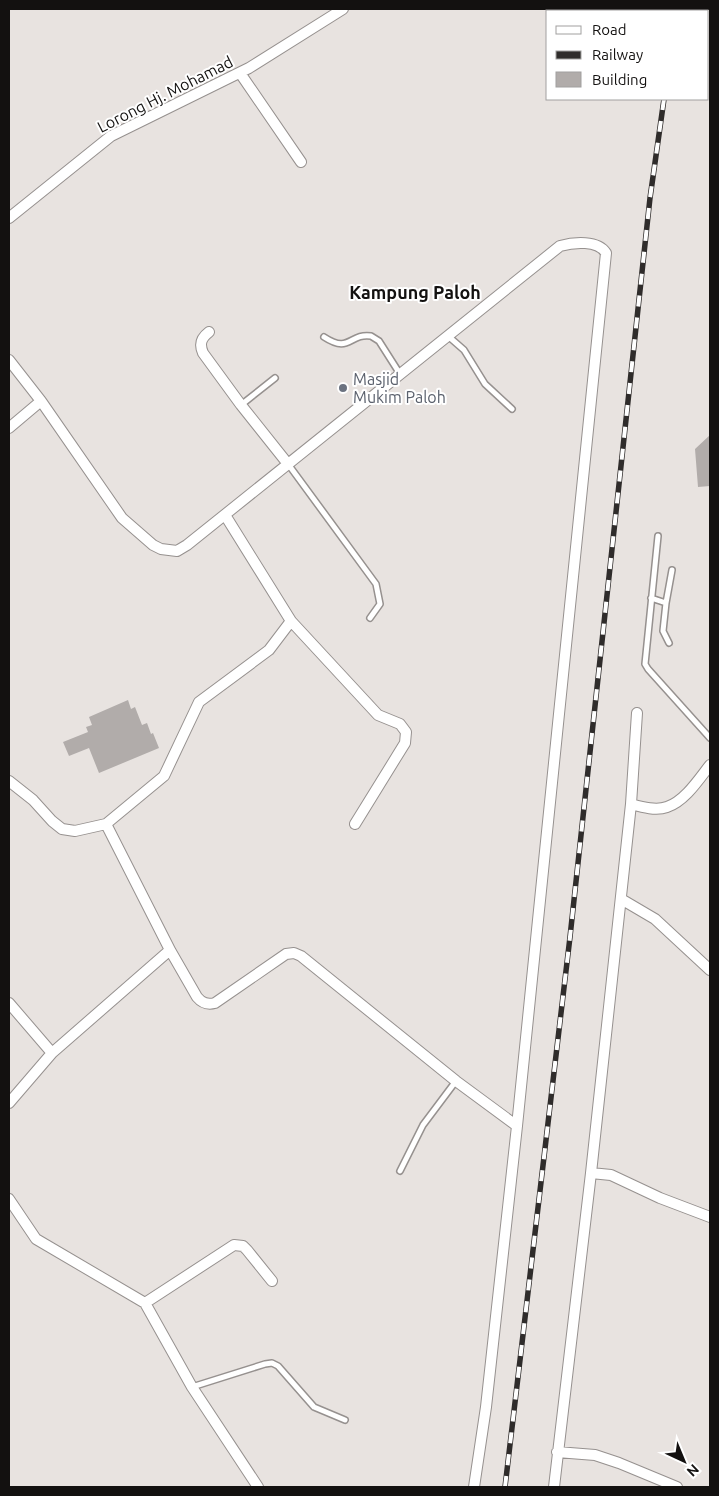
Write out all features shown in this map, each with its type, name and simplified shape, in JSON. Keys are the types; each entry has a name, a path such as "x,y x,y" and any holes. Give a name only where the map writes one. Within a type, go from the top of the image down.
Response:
{"street":[{"name":"Lorong Hj. Mohamad","path":"9,218 111,136 240,73 343,9"},
{"path":"240,73 301,162"},
{"path":"9,360 41,401 122,518 157,547 171,551 180,549 225,515 560,246 593,244 598,245 606,253 517,1126 486,1407 474,1487"},
{"path":"209,332 202,338 201,348 241,405 288,464"},
{"path":"9,428 41,401"},
{"path":"225,515 291,621 378,715 400,724 406,732 405,743 355,824"},
{"path":"9,781 32,798 52,821 62,829 75,831 106,824 164,776 195,709 202,699 269,650 291,621"},
{"path":"554,1487 621,899 631,804 637,713"},
{"path":"631,804 652,808 667,807 680,798 710,765"},
{"path":"106,824 170,950 200,1001 210,1004 215,1003 286,954 297,954 456,1081 517,1126"},
{"path":"621,899 655,919 710,970"},
{"path":"9,1103 52,1053 170,950"},
{"path":"9,1003 52,1053"},
{"path":"591,1173 611,1175 660,1198 710,1216"},
{"path":"9,1199 36,1239 145,1303 192,1387 258,1487"},
{"path":"145,1303 234,1245 243,1246 272,1281"},
{"path":"557,1452 595,1455 678,1487"}],"lane":[{"path":"324,337 339,345 362,336 371,336 378,341 400,374"},
{"path":"448,336 463,349 485,384 512,409"},
{"path":"241,405 275,378"},
{"path":"288,464 376,584 380,604 370,618"},
{"path":"658,536 645,664 710,738"},
{"path":"669,642 663,631 672,570"},
{"path":"651,598 666,603"},
{"path":"400,1171 422,1125 456,1081"},
{"path":"192,1387 272,1363 278,1366 314,1407 345,1420"}],"building":[{"path":"710,435 710,486 698,487 695,449"},
{"path":"128,700 131,709 135,707 142,725 147,723 159,748 99,773 89,748 69,756 63,742 88,732 86,727 92,725 89,717"}],"railway":[{"path":"505,1487 570,937 650,198 664,100"}],"place":[{"name":"Masjid Mukim Paloh","path":"343,388"}],"district":[{"name":"Kampung Paloh","path":"415,292"}]}
